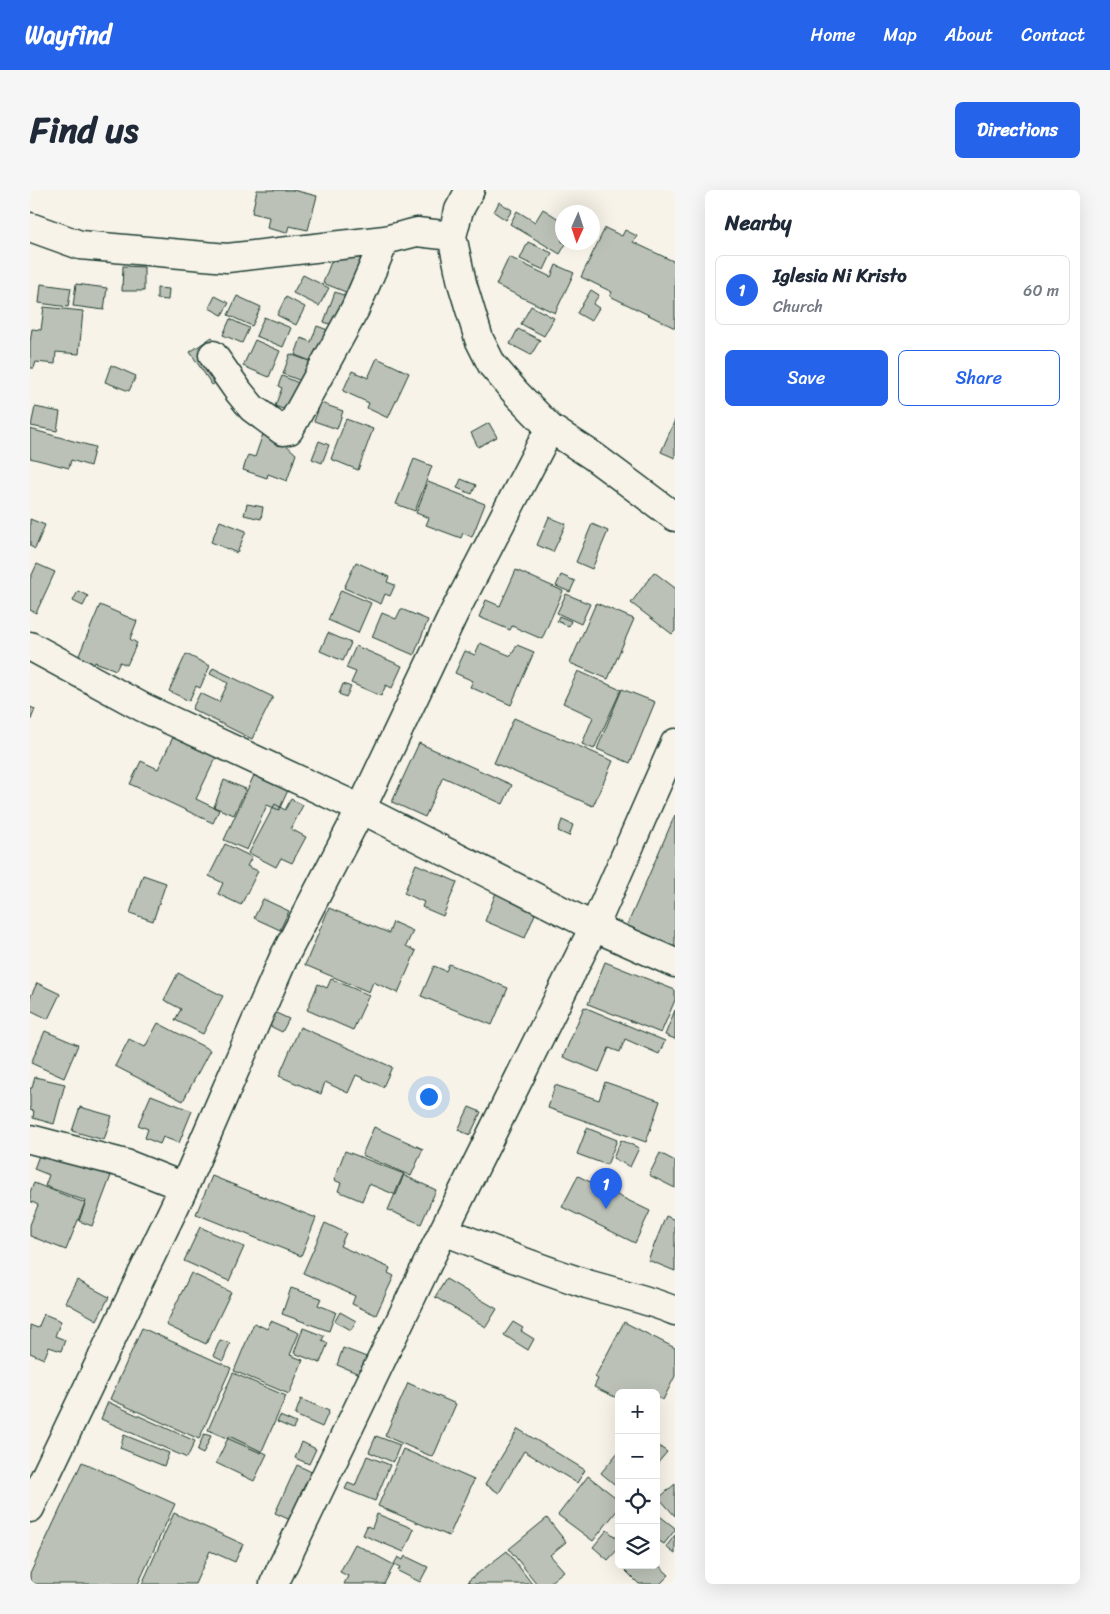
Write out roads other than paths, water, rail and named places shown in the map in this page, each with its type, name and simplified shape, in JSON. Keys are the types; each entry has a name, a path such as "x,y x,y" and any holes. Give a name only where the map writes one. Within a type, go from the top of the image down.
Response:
{"street":[{"path":"470,190 459,210 452,236 462,283 479,339 492,364 516,393 550,428 593,456 675,517"},
{"path":"30,227 80,245 227,258 385,240 418,232 452,236"},
{"path":"214,355 252,408 283,431 289,430 355,309 385,240"},
{"path":"30,1508 184,1187 284,957 361,809 454,613 550,428"},
{"path":"30,646 142,707 361,809 594,927 675,963"},
{"path":"274,1584 444,1231 594,927 675,743"},
{"path":"30,1139 126,1164 184,1187"},
{"path":"444,1231 532,1266 656,1303 675,1311"}],"place":[{"name":"Iglesia Ni Kristo","path":"606,1209"}]}
